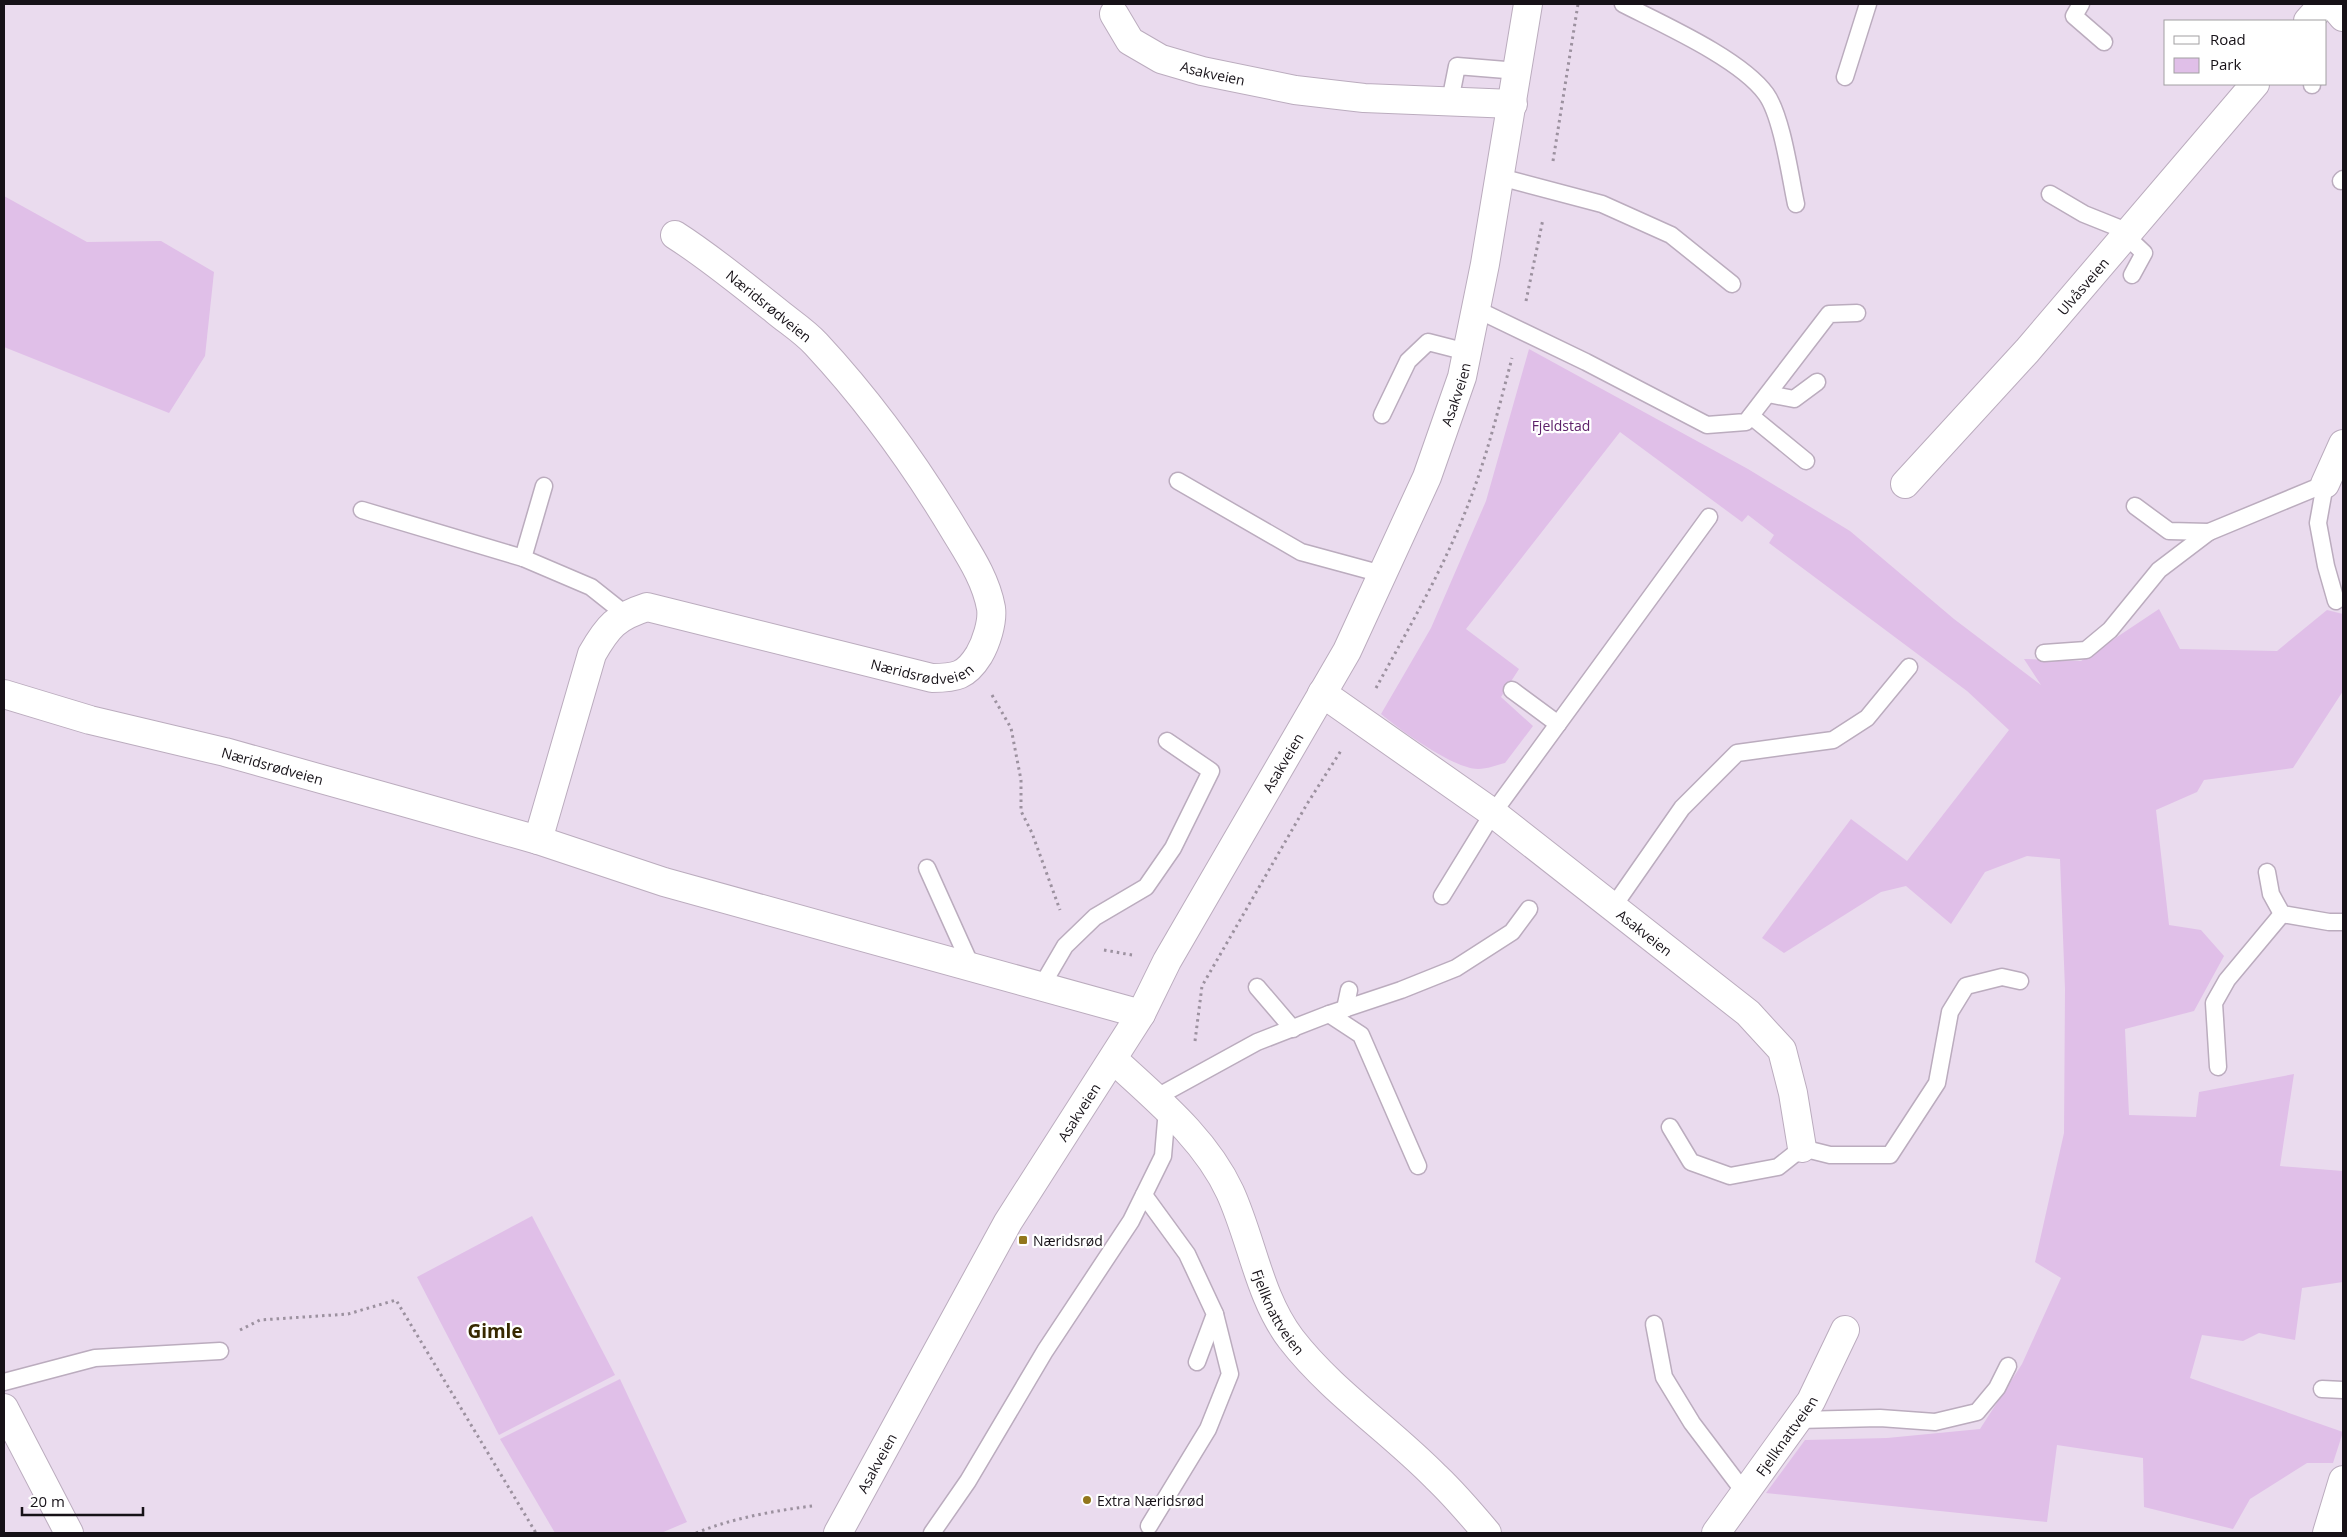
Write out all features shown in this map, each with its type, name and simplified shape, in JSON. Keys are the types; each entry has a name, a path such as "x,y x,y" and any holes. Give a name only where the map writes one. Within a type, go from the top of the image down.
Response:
{"street":[{"name":"Asakveien","path":"838,1533 1008,1222 1141,1014 1167,961 1347,651 1427,477 1462,377 1500,176 1528,4"},
{"path":"2309,20 2323,4"},
{"path":"2332,4 2343,17"},
{"name":"Asakveien","path":"1114,14 1130,41 1162,59 1202,71 1295,90 1364,98 1512,104"},
{"name":"Ulvåsveien","path":"1905,484 2027,351 2254,85"},
{"name":"Næridsrødveien","path":"538,840 592,654 605,631 625,614 647,607 932,678 953,678 971,668 986,644 992,610 986,587 933,494 852,384 814,342 708,256 675,235"},
{"path":"2325,484 2343,444"},
{"name":"Asakveien","path":"1322,693 1493,813 1748,1013 1782,1050 1793,1093 1802,1148"},
{"name":"Næridsrødveien","path":"4,694 90,720 224,752 538,840 664,882 1141,1014"},
{"name":"Fjellknattveien","path":"1113,1059 1161,1103 1206,1152 1230,1191 1273,1310 1290,1338 1326,1379 1436,1477 1487,1533"},
{"name":"Fjellknattveien","path":"1716,1533 1811,1401 1845,1330"},
{"path":"4,1408 69,1533"},
{"path":"2327,1533 2343,1480"}],"lane":[{"path":"1624,4 1737,66 1766,94 1780,128 1796,204"},
{"path":"1845,77 1868,4"},
{"path":"2081,4 2074,16 2104,42"},
{"path":"1450,101 1457,66 1518,71"},
{"path":"1500,176 1602,204 1670,235 1732,284"},
{"path":"2050,194 2084,214 2127,234 2144,253 2132,275"},
{"path":"1476,309 1586,362 1707,426 1746,422 1829,314 1857,314"},
{"path":"1382,415 1408,361 1428,342 1467,352"},
{"path":"1768,394 1794,399 1817,382"},
{"path":"1751,416 1806,461"},
{"path":"1178,481 1301,552 1382,574"},
{"path":"2044,654 2086,650 2110,630 2159,570 2208,532 2325,484"},
{"path":"2325,484 2318,523 2326,566 2336,601"},
{"path":"523,558 544,486"},
{"path":"2135,506 2169,531 2208,532"},
{"path":"362,510 523,558 591,587 625,614"},
{"path":"1442,896 1493,813 1709,518"},
{"path":"1613,907 1682,808 1737,753 1834,740 1866,718 1909,667"},
{"path":"1512,690 1558,724"},
{"path":"1041,987 1065,946 1095,917 1146,887 1173,848 1211,771 1167,741"},
{"path":"927,868 972,968"},
{"path":"2266,872 2271,894 2282,914"},
{"path":"932,1533 968,1482 1045,1351 1131,1221 1163,1156 1161,1103 1190,1079 1257,1042 1456,968 1512,932 1529,908"},
{"path":"2282,914 2329,922 2343,922"},
{"path":"2218,1067 2214,1002 2227,980 2282,914"},
{"path":"1670,1127 1691,1162 1730,1176 1778,1167 1802,1148 1830,1155 1890,1155 1937,1083 1950,1012 1966,986 2002,977 2020,981"},
{"path":"1257,987 1293,1029"},
{"path":"1345,1009 1349,990"},
{"path":"1329,1014 1361,1035 1418,1166"},
{"path":"1144,1195 1187,1254 1216,1314 1230,1374 1208,1428 1149,1526"},
{"path":"1197,1362 1216,1314"},
{"path":"1654,1324 1664,1377 1692,1423 1746,1493"},
{"path":"4,1382 95,1358 220,1351"},
{"path":"1798,1420 1880,1418 1935,1422 1977,1412 1996,1388 2008,1366"},
{"path":"2322,1390 2343,1390"}],"path":[{"path":"971,668 994,697 1010,728 1021,780 1021,811 1032,833 1070,942 1077,946 1167,961 1202,986"},
{"path":"1190,1079 1202,986 1307,804 1346,742"},
{"path":"220,1351 235,1332 260,1320 348,1314 396,1300 536,1533"},
{"path":"696,1533 721,1523 782,1510 815,1506"}],"green space":[{"path":"4,196 87,242 161,241 214,272 205,356 169,413 4,347"},
{"name":"Fjeldstad","path":"1529,349 1748,469 1850,531 1954,619 2041,685 2024,659 2081,661 2159,609 2180,649 2277,651 2327,610 2343,614 2343,691 2293,768 2204,780 2197,792 2156,810 2169,925 2201,930 2224,956 2194,1011 2125,1029 2129,1115 2196,1117 2199,1092 2294,1074 2280,1166 2343,1171 2343,1282 2302,1288 2295,1340 2259,1333 2243,1341 2202,1335 2190,1378 2343,1432 2333,1463 2307,1463 2250,1499 2233,1529 2144,1507 2143,1458 2057,1445 2047,1522 1766,1493 1805,1440 1887,1438 1980,1429 2022,1364 2061,1278 2035,1262 2064,1133 2065,989 2060,859 2027,856 1985,872 1951,924 1906,886 1881,892 1784,953 1762,938 1851,819 1907,861 2009,730 1967,691 1769,543 1774,535 1748,515 1742,522 1620,432 1466,629 1519,669 1501,697 1533,726 1505,763 1478,769 1455,763 1428,748 1381,714 1431,628 1486,501"},
{"path":"532,1216 615,1375 499,1435 417,1277"},
{"path":"620,1379 687,1522 661,1533 555,1533 500,1439"}],"place":[{"name":"Næridsrød","path":"1023,1240"},
{"name":"Extra Næridsrød","path":"1087,1500"}],"district":[{"name":"Gimle","path":"495,1331"}]}
